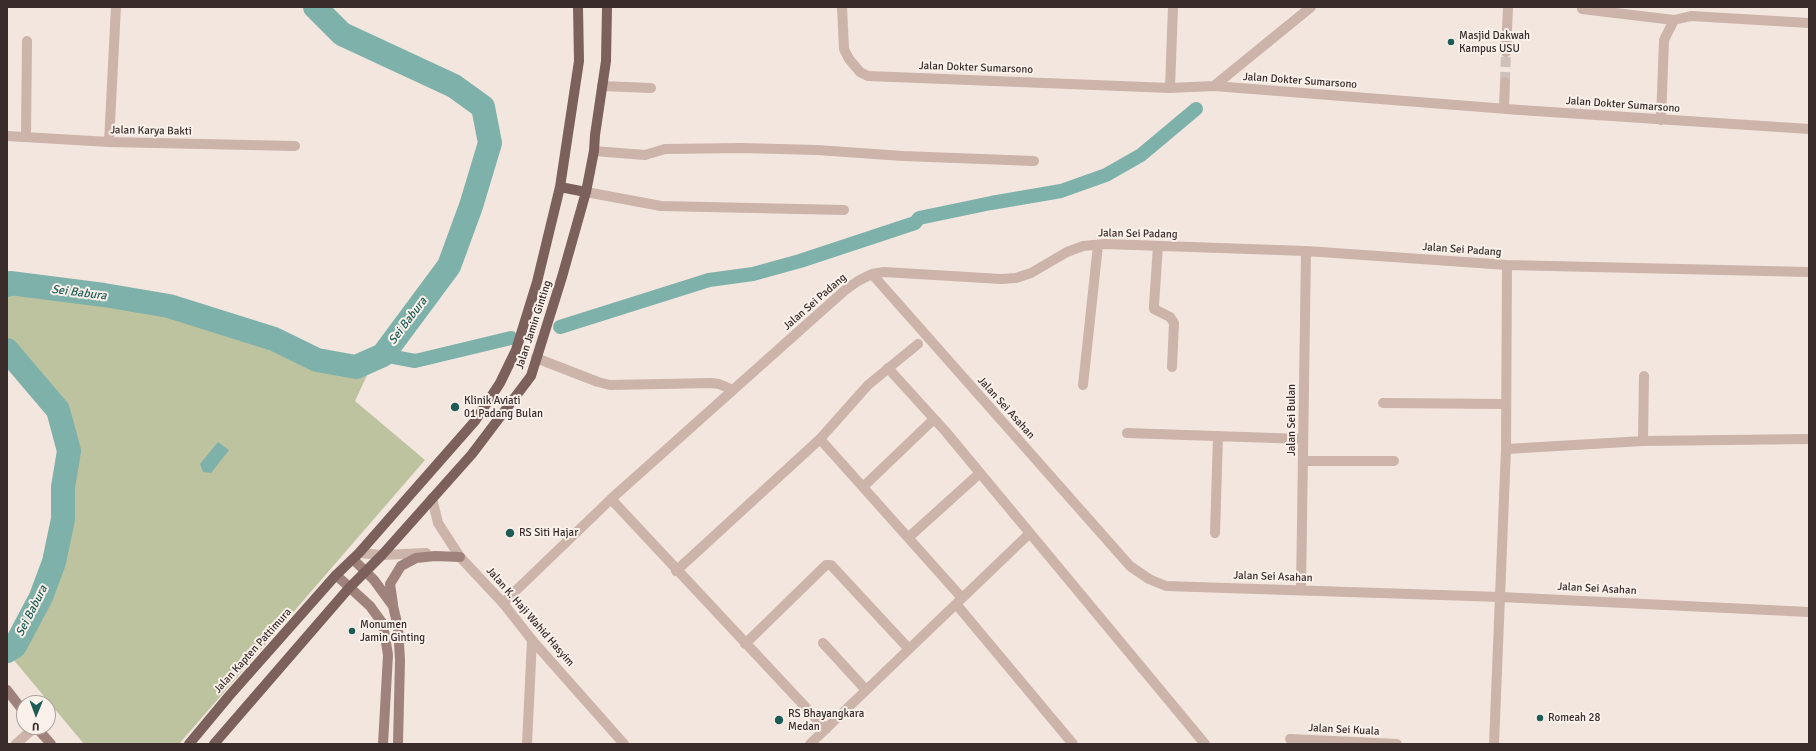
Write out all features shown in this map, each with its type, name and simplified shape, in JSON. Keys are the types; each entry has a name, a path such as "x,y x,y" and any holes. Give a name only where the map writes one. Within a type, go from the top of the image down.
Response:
{"main road":[{"name":"Jalan Jamin Ginting","path":"336,575 356,556 475,421 500,383 516,350 537,282 560,187 579,61 578,7"},
{"name":"Jalan Jamin Ginting","path":"349,588 365,570 382,555 472,454 501,418 531,376 562,278 586,192 594,151 606,61 607,7"},
{"path":"560,187 586,192"},
{"path":"356,556 393,606"},
{"path":"398,744 400,660 398,627 390,584 401,566 416,558 435,556 460,557"},
{"path":"336,575 370,606 383,624 388,655 384,744"},
{"name":"Jalan Kapten Pattimura","path":"189,744 229,696 336,575"},
{"path":"214,744 349,588"},
{"path":"7,690 16,702"},
{"path":"43,735 51,744"}],"street":[{"path":"109,142 116,7"},
{"name":"Jalan Dokter Sumarsono","path":"842,7 844,49 849,59 860,72 868,76 1170,88 1214,86 1661,120 1809,129"},
{"path":"1170,88 1173,7"},
{"path":"1214,86 1311,7"},
{"path":"1506,52 1508,7"},
{"path":"1582,9 1674,20 1691,16 1809,23"},
{"path":"1661,120 1664,40 1674,20"},
{"path":"26,137 27,40"},
{"path":"1504,108 1505,82"},
{"path":"602,86 651,88"},
{"name":"Jalan Karya Bakti","path":"7,136 109,142 295,146"},
{"path":"594,151 645,155 664,149 742,148 817,150 903,156 1034,161"},
{"path":"586,192 661,206 844,210"},
{"path":"1083,385 1098,245"},
{"name":"Jalan Sei Padang","path":"503,603 611,500 844,291 858,281 872,274 884,272 1002,279 1016,278 1031,273 1067,252 1083,246 1098,245 1306,251 1506,266 1809,272"},
{"path":"1158,246 1154,308 1170,318 1174,323 1172,366"},
{"name":"Jalan Sei Bulan","path":"1302,590 1306,251"},
{"path":"1494,744 1506,449 1506,266"},
{"name":"Jalan Sei Asahan","path":"872,274 1130,566 1149,580 1166,586 1501,597 1809,612"},
{"path":"676,571 820,439 868,385 918,344"},
{"path":"536,358 598,382 610,385 711,383 719,384 733,390"},
{"path":"888,368 980,472 1204,743"},
{"path":"1643,441 1644,376"},
{"path":"1383,403 1506,404"},
{"path":"864,486 934,419"},
{"path":"1127,433 1303,438"},
{"path":"1215,533 1218,436"},
{"path":"820,439 910,537 1073,744"},
{"path":"1506,449 1643,441 1809,439"},
{"path":"1303,461 1394,461"},
{"path":"910,537 980,472"},
{"name":"Jalan K. Haji Wahid Hasyim","path":"432,498 438,523 460,557 503,603 532,640 624,744"},
{"path":"611,500 676,571 826,729"},
{"path":"810,744 1030,533"},
{"path":"356,556 422,553 460,557"},
{"path":"745,644 826,565 831,565 909,649"},
{"path":"527,744 532,640"},
{"path":"823,643 866,690"},
{"path":"16,744 26,735"},
{"name":"Jalan Sei Kuala","path":"1290,739 1397,744"}],"green space":[{"path":"10,283 88,293 176,308 356,367 371,367 355,401 425,460 179,744 84,744 56,711 56,695 43,695 7,652 15,646 41,597 63,519 63,487 69,451 58,410 7,349 7,286"}],"water":[{"path":"218,442 229,450 211,473 203,472 200,464"}],"waterway":[{"name":"Sei Babura","path":"7,285 10,283 104,295 169,306 274,339 317,360 356,367 383,355 449,266 471,206 490,143 483,107 454,86 342,34 315,7"},
{"path":"560,327 709,280 753,274 800,261 915,223 919,218 991,203 1061,191 1106,175 1141,155 1196,109"},
{"path":"383,355 415,361 511,338"},
{"name":"Sei Babura","path":"7,350 58,410 69,451 63,487 63,519 54,562 41,597 15,646 7,651"}],"tunnel":[{"path":"1505,82 1506,52"}],"place":[{"name":"Masjid Dakwah Kampus USU","path":"1451,42"},
{"name":"Klinik Aviati 01 Padang Bulan","path":"455,407"},
{"name":"RS Siti Hajar","path":"510,533"},
{"name":"Monumen Jamin Ginting","path":"352,631"},
{"name":"Romeah 28","path":"1540,718"},
{"name":"RS Bhayangkara Medan","path":"779,720"}]}
